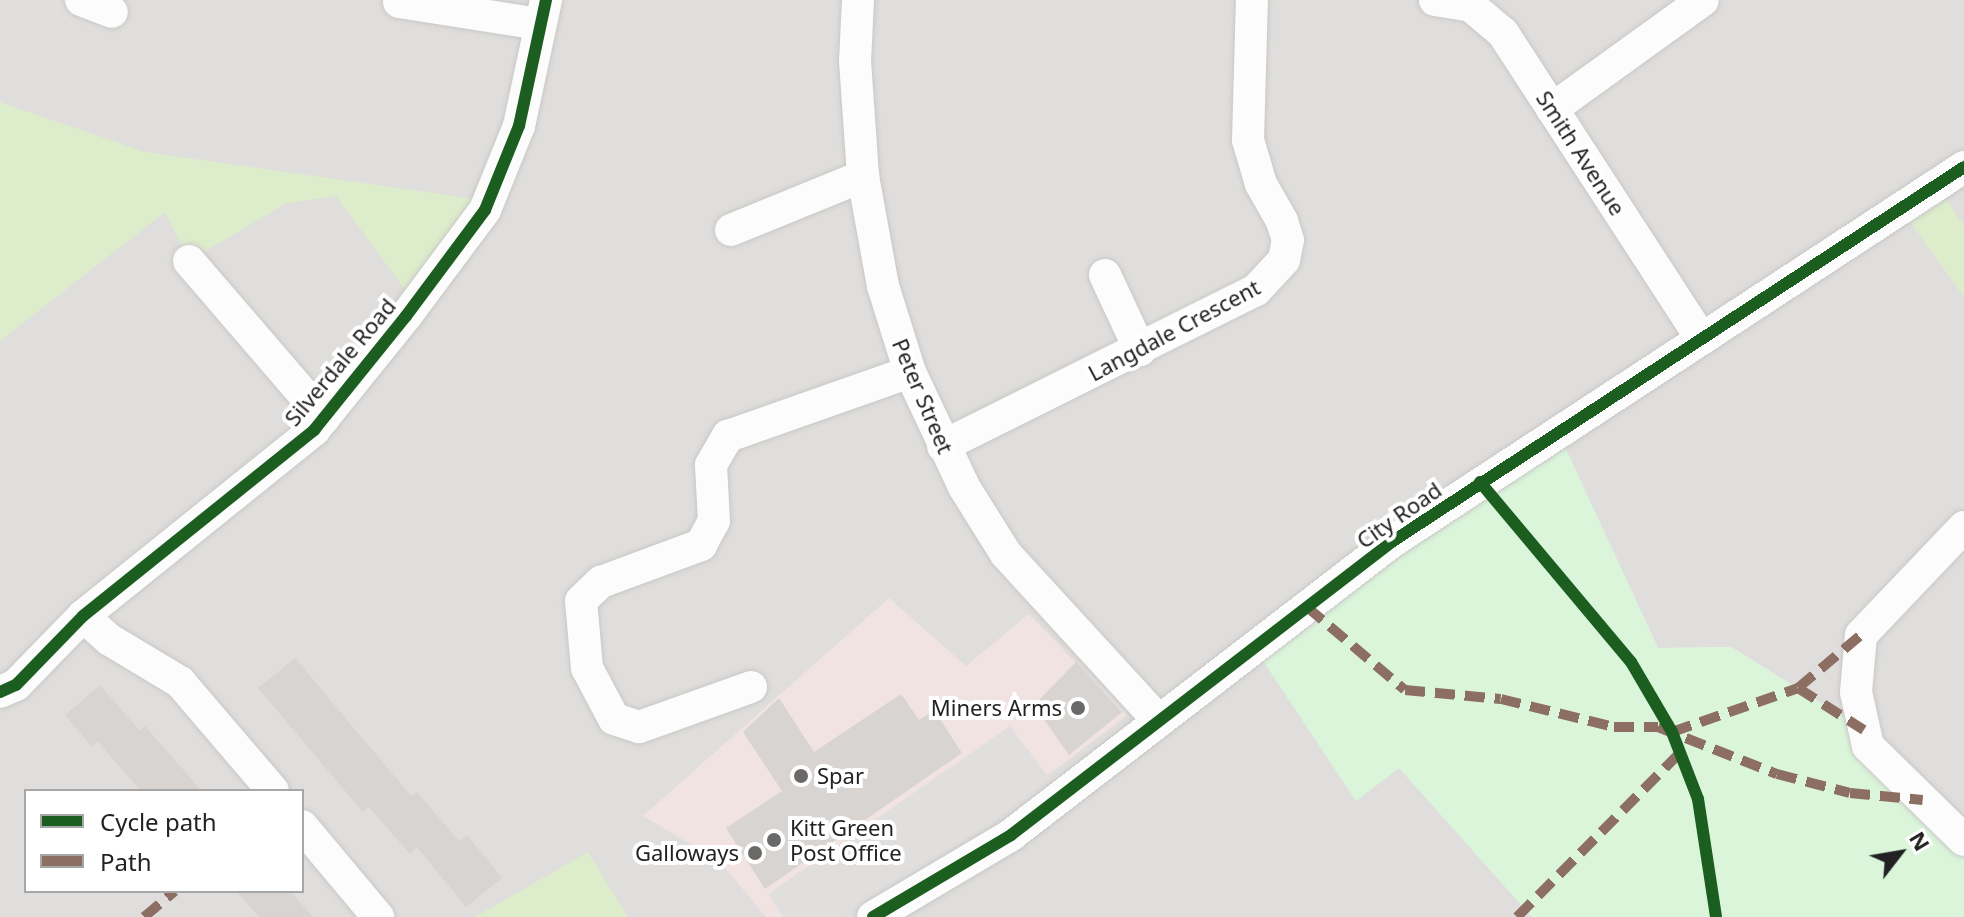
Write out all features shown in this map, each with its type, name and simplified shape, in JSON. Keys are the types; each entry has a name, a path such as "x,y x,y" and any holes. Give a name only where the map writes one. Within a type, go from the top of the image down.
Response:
{"street":[{"path":"81,0 112,12"},
{"name":"Peter Street","path":"858,0 855,61 863,176 883,286 910,372 943,446 1006,554 1159,721"},
{"name":"Langdale Crescent","path":"943,446 1256,290 1284,260 1288,240 1282,221 1261,184 1248,140 1252,0"},
{"name":"Smith Avenue","path":"1435,0 1484,14 1503,33 1702,339"},
{"path":"1552,109 1703,0"},
{"path":"399,2 543,12"},
{"name":"Silverdale Road","path":"0,692 16,685 83,616 324,418 485,210 519,126 543,12"},
{"name":"City Road","path":"873,917 1011,835 1393,541 1964,167"},
{"path":"731,230 863,176"},
{"path":"189,261 324,418"},
{"path":"1105,275 1140,350"},
{"path":"751,687 639,727 614,719 587,668 581,601 601,582 701,545 714,521 711,465 728,436 910,372"},
{"path":"1964,527 1861,635 1856,692 1868,746 1964,840"},
{"path":"83,616 110,640 180,682 271,789"},
{"path":"304,828 378,917"}],"shaded area":[{"path":"0,0 1964,0 1964,832 1864,730 1731,647 1658,648 1558,433 1356,800 1399,767 1532,917 0,917"},
{"path":"10,0 120,0 110,32 9,4"},
{"path":"889,598 966,666 1029,614 1127,715 976,830 831,917 766,917 720,862 643,816"},
{"path":"1010,726 1051,780 901,883 840,917 783,917 768,894"}],"green space":[{"path":"0,102 145,152 489,201 415,303 336,196 285,204 189,261 165,212 0,341"},
{"path":"1937,185 1964,226 1964,297 1901,209"},
{"path":"1558,432 1658,648 1731,647 1864,730 1964,827 1964,917 1532,917 1399,768 1356,801 1263,661"},
{"path":"588,852 628,917 475,917"}],"building":[{"path":"295,658 411,796 417,792 459,841 467,835 502,878 466,907 417,847 410,854 369,807 363,812 258,688"},
{"name":"Miners Arms","path":"1076,662 1122,712 1069,755 1034,705"},
{"path":"100,685 140,731 145,726 200,789 139,789 98,742 92,747 65,715"},
{"path":"901,694 919,720 934,710 962,753 765,889 726,828 782,791 743,732 779,698 814,752"},
{"path":"238,893 292,893 313,917 259,917"}],"marked path":[{"path":"1307,607 1405,690 1501,699 1614,727 1658,727 1777,774 1850,793 1923,800"},
{"path":"1672,732 1798,688 1861,635"},
{"path":"1798,688 1864,730"},
{"path":"1517,917 1680,753"},
{"path":"144,917 173,893"}],"cycle path":[{"path":"0,692 16,685 83,616 314,430 406,316 485,210 519,126 546,0"},
{"path":"873,917 1011,835 1393,541 1964,167"},
{"path":"1480,482 1631,662 1672,732 1698,799 1716,917"}],"place":[{"name":"Miners Arms","path":"1078,708"},
{"name":"Spar","path":"801,776"},
{"name":"Kitt Green Post Office","path":"774,840"},
{"name":"Galloways","path":"755,853"}]}
